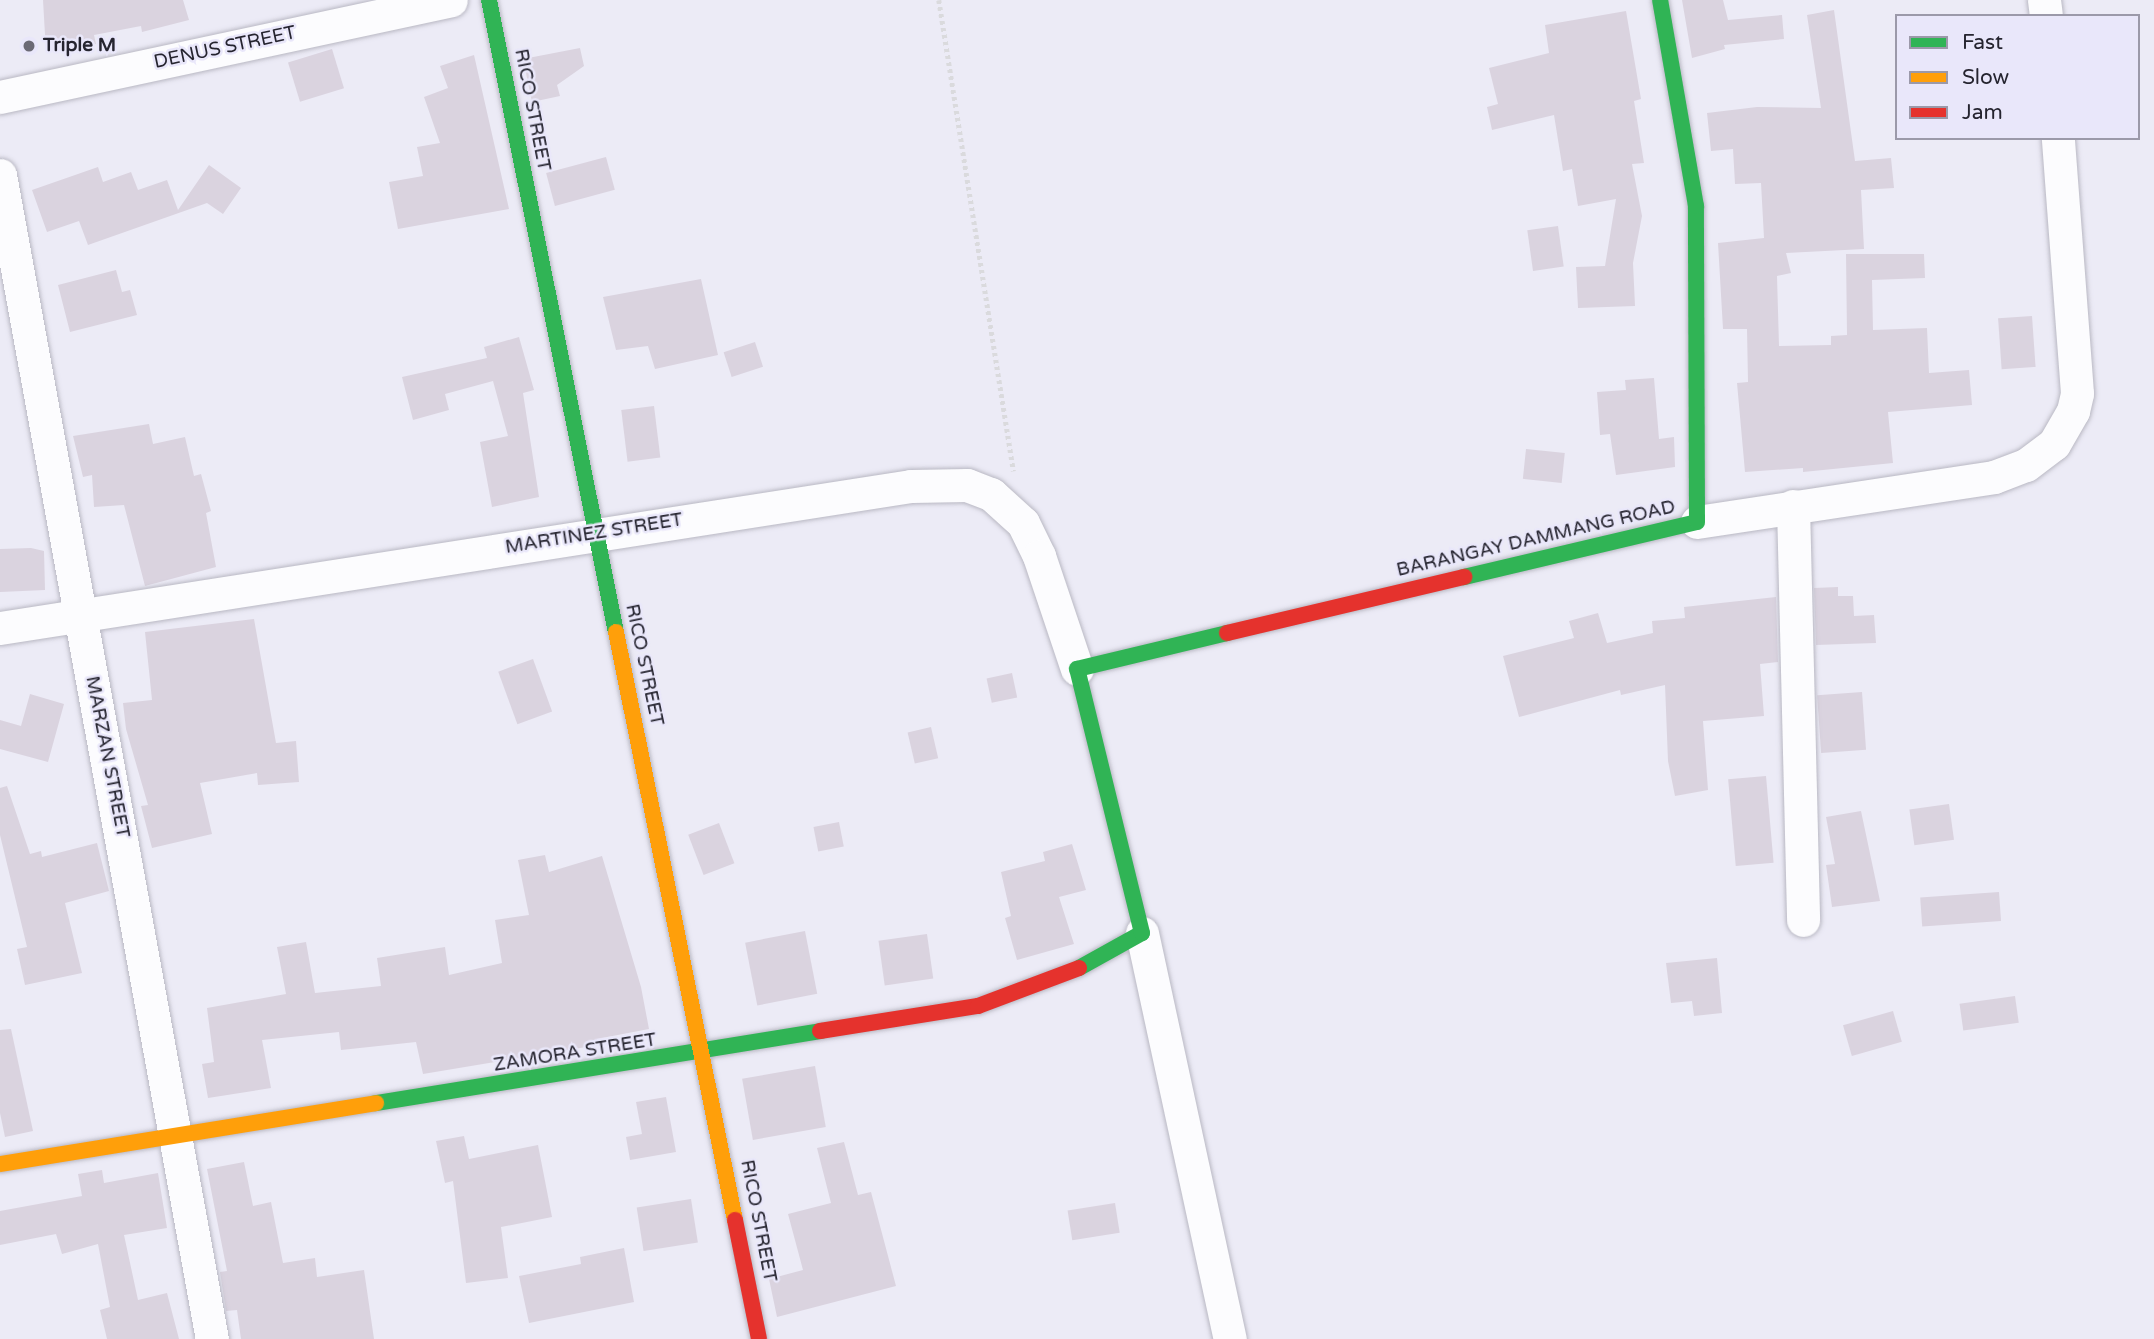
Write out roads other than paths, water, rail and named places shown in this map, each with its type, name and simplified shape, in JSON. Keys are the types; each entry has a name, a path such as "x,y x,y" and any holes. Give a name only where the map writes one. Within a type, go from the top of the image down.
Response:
{"street":[{"name":"DENUS STREET","path":"0,97 451,0"},
{"name":"RICO STREET","path":"489,0 595,534 704,1053 759,1339"},
{"name":"BARANGAY DAMMANG ROAD","path":"1077,669 1698,522 1696,206 1660,0"},
{"path":"1698,522 1994,477 2026,465 2054,444 2073,411 2078,383 2058,140"},
{"name":"MARZAN STREET","path":"0,175 179,1137 212,1339"},
{"name":"MARTINEZ STREET","path":"0,628 595,534 939,485 967,485 991,494 1023,523 1039,556 1077,669"},
{"path":"1793,506 1803,920"},
{"path":"1077,669 1142,933 1230,1339"},
{"name":"ZAMORA STREET","path":"0,1164 704,1053 978,1006 1058,979 1142,933"}],"place":[{"name":"Triple M","path":"29,46"}]}
